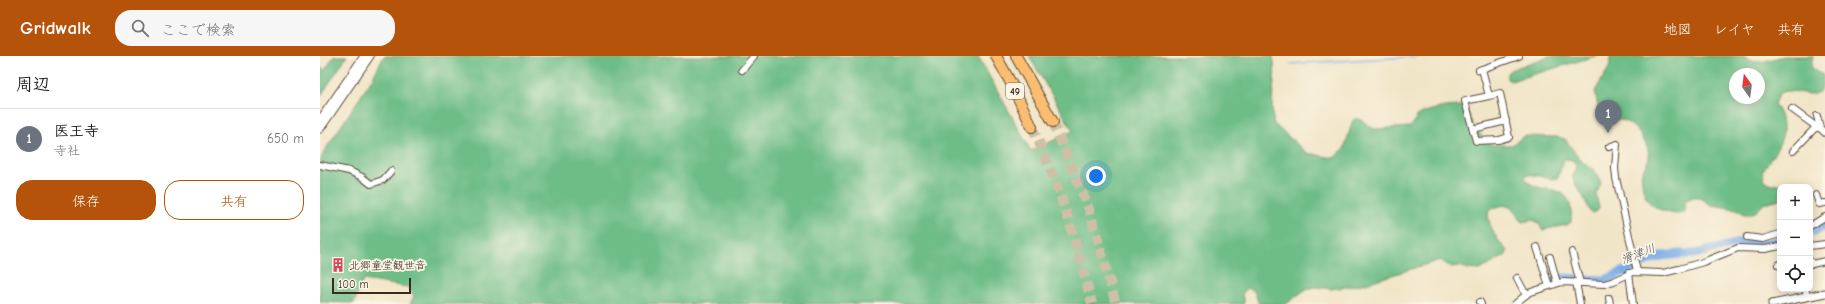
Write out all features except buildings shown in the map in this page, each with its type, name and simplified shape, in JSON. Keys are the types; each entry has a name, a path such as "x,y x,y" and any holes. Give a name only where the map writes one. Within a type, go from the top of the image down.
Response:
{"highway":[{"name":"49","path":"996,56 1032,127"},
{"name":"49","path":"1016,56 1053,122"}],"street":[{"path":"320,120 364,56"},
{"path":"320,129 370,56"},
{"path":"742,70 754,56"},
{"path":"1489,96 1481,69 1520,56"},
{"path":"1500,93 1509,137 1499,140 1476,141 1465,101 1489,96 1500,93"},
{"path":"1792,109 1825,133"},
{"path":"1817,116 1819,128"},
{"path":"1473,129 1506,121"},
{"path":"1793,151 1815,128 1819,128"},
{"path":"1609,147 1618,144 1615,168 1616,178 1637,271"},
{"path":"320,165 349,171 362,177 371,184 383,180 391,171"},
{"path":"1816,195 1819,204 1825,202"},
{"path":"1813,224 1825,217"},
{"path":"1747,237 1763,239 1777,235"},
{"path":"1813,246 1825,244"},
{"path":"1537,247 1549,286"},
{"path":"1515,304 1526,295 1557,283 1578,282 1593,284 1610,282 1637,271 1663,273 1698,264 1738,248 1765,249 1777,247"},
{"path":"1572,252 1578,282 1580,304"},
{"path":"1550,257 1557,283"},
{"path":"1813,264 1825,261"},
{"path":"1629,273 1633,304"},
{"path":"1517,278 1526,295"},
{"path":"1772,304 1789,302 1806,292 1825,293"}],"green space":[{"path":"334,56 347,56 320,97 320,67 325,70"},
{"path":"384,56 978,56 1031,151 1073,131 1029,56 1273,56 1274,73 1272,115 1274,124 1307,153 1334,158 1344,149 1353,120 1358,118 1374,129 1410,127 1415,121 1416,116 1422,113 1452,106 1465,106 1475,129 1492,145 1512,145 1524,136 1557,137 1565,139 1583,163 1594,170 1598,176 1601,183 1596,195 1599,208 1597,211 1591,213 1582,194 1574,182 1573,177 1576,166 1573,160 1565,159 1558,178 1550,179 1534,175 1526,175 1525,178 1531,184 1562,193 1567,198 1571,207 1571,222 1567,225 1542,230 1539,223 1533,220 1522,222 1509,207 1500,206 1493,208 1488,212 1488,218 1491,228 1500,243 1508,251 1505,256 1480,270 1468,269 1460,266 1451,267 1440,260 1363,284 1332,289 1315,287 1306,289 1286,304 1259,304 1254,291 1248,288 1242,294 1244,304 410,304 414,296 408,287 363,280 354,303 320,302 320,161 325,150 371,81"},
{"path":"1549,56 1596,56 1511,81 1507,79 1507,73 1510,70"},
{"path":"1610,56 1745,56 1749,60 1759,62 1784,56 1813,56 1812,68 1823,75 1822,85 1819,91 1814,94 1786,91 1778,95 1774,104 1783,123 1783,132 1778,148 1762,172 1764,181 1777,184 1777,200 1765,203 1757,211 1750,214 1744,214 1737,209 1711,205 1701,198 1690,198 1685,203 1685,212 1680,214 1669,213 1651,204 1645,196 1642,176 1643,169 1649,158 1647,147 1636,129 1631,125 1619,120 1606,120 1599,113 1595,91 1610,66"}],"waterway":[{"path":"1288,64 1427,56"},
{"name":"滑津川","path":"1813,231 1816,231 1825,225"},
{"name":"滑津川","path":"1550,283 1564,278 1605,280 1646,261 1662,256 1694,254 1743,242 1769,243 1777,241"}],"tunnel":[{"path":"1053,122 1089,209 1116,304"},
{"path":"1032,127 1059,192 1080,259 1092,304"}],"place":[{"name":"医王寺","path":"1608,133"},
{"name":"北郷童堂観世音","path":"338,265"}]}
